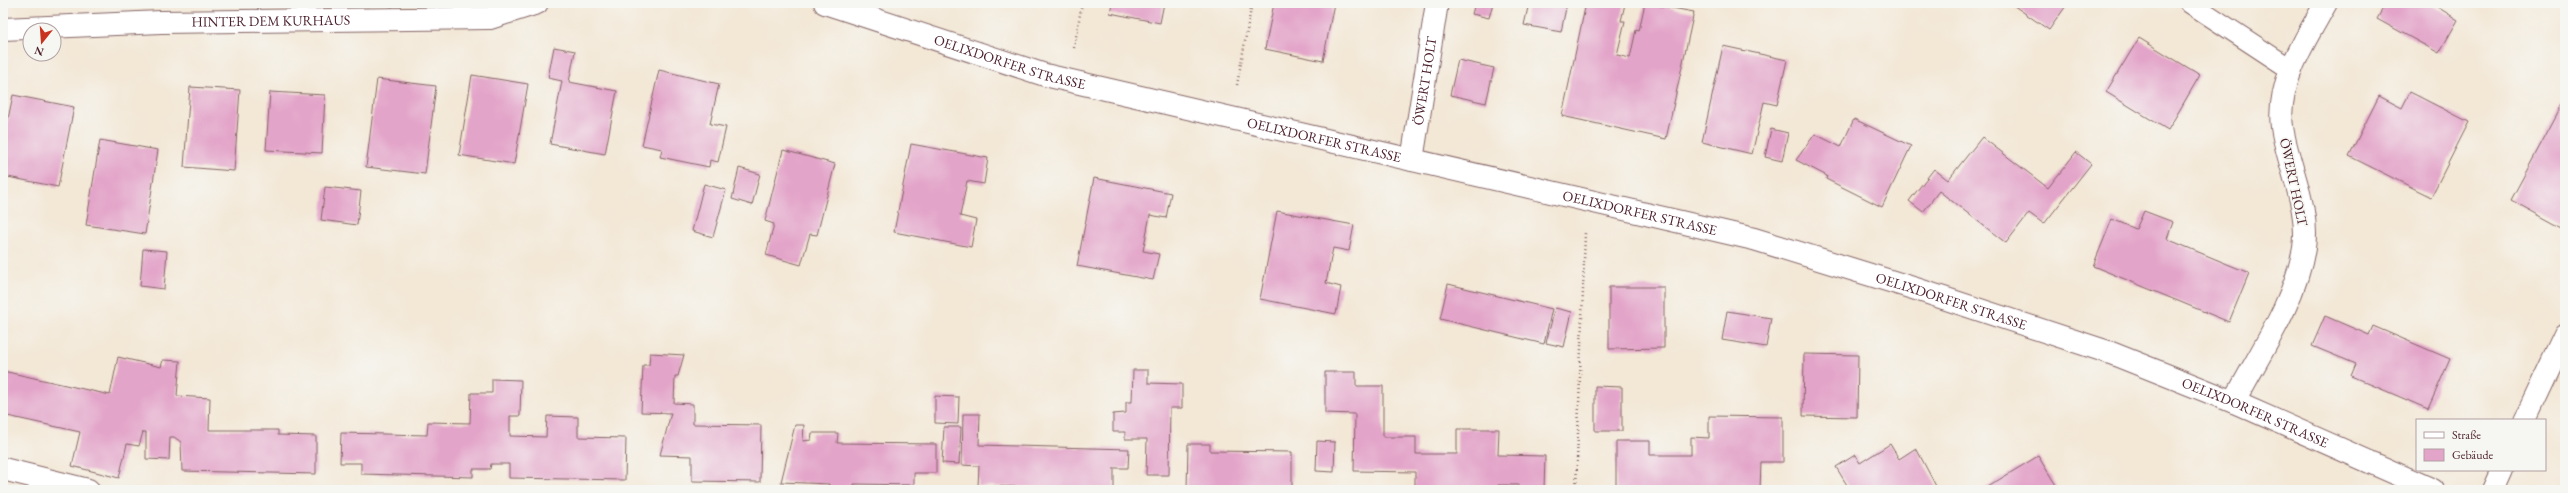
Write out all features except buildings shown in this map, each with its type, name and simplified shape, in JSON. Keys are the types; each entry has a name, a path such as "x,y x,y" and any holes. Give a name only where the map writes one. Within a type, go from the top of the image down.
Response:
{"street":[{"name":"HINTER DEM KURHAUS","path":"3,29 161,22 490,18 537,3"},
{"name":"OELIXDORFER STRASSE","path":"825,3 1069,81 1587,199 1754,239 1916,289 2111,353 2234,402 2433,490"},
{"name":"ÖWERT HOLT","path":"1412,160 1437,3"},
{"name":"ÖWERT HOLT","path":"2234,402 2286,303 2304,248 2304,220 2282,126 2283,105 2292,70 2300,49 2326,3"},
{"path":"2526,419 2565,335"},
{"path":"3,469 88,490"},
{"path":"2493,490 2502,471"}],"lane":[{"path":"2190,3 2292,70"}],"path":[{"path":"1069,81 1082,3"},
{"path":"1230,118 1252,3"},
{"path":"1576,490 1582,280 1587,199"}]}
